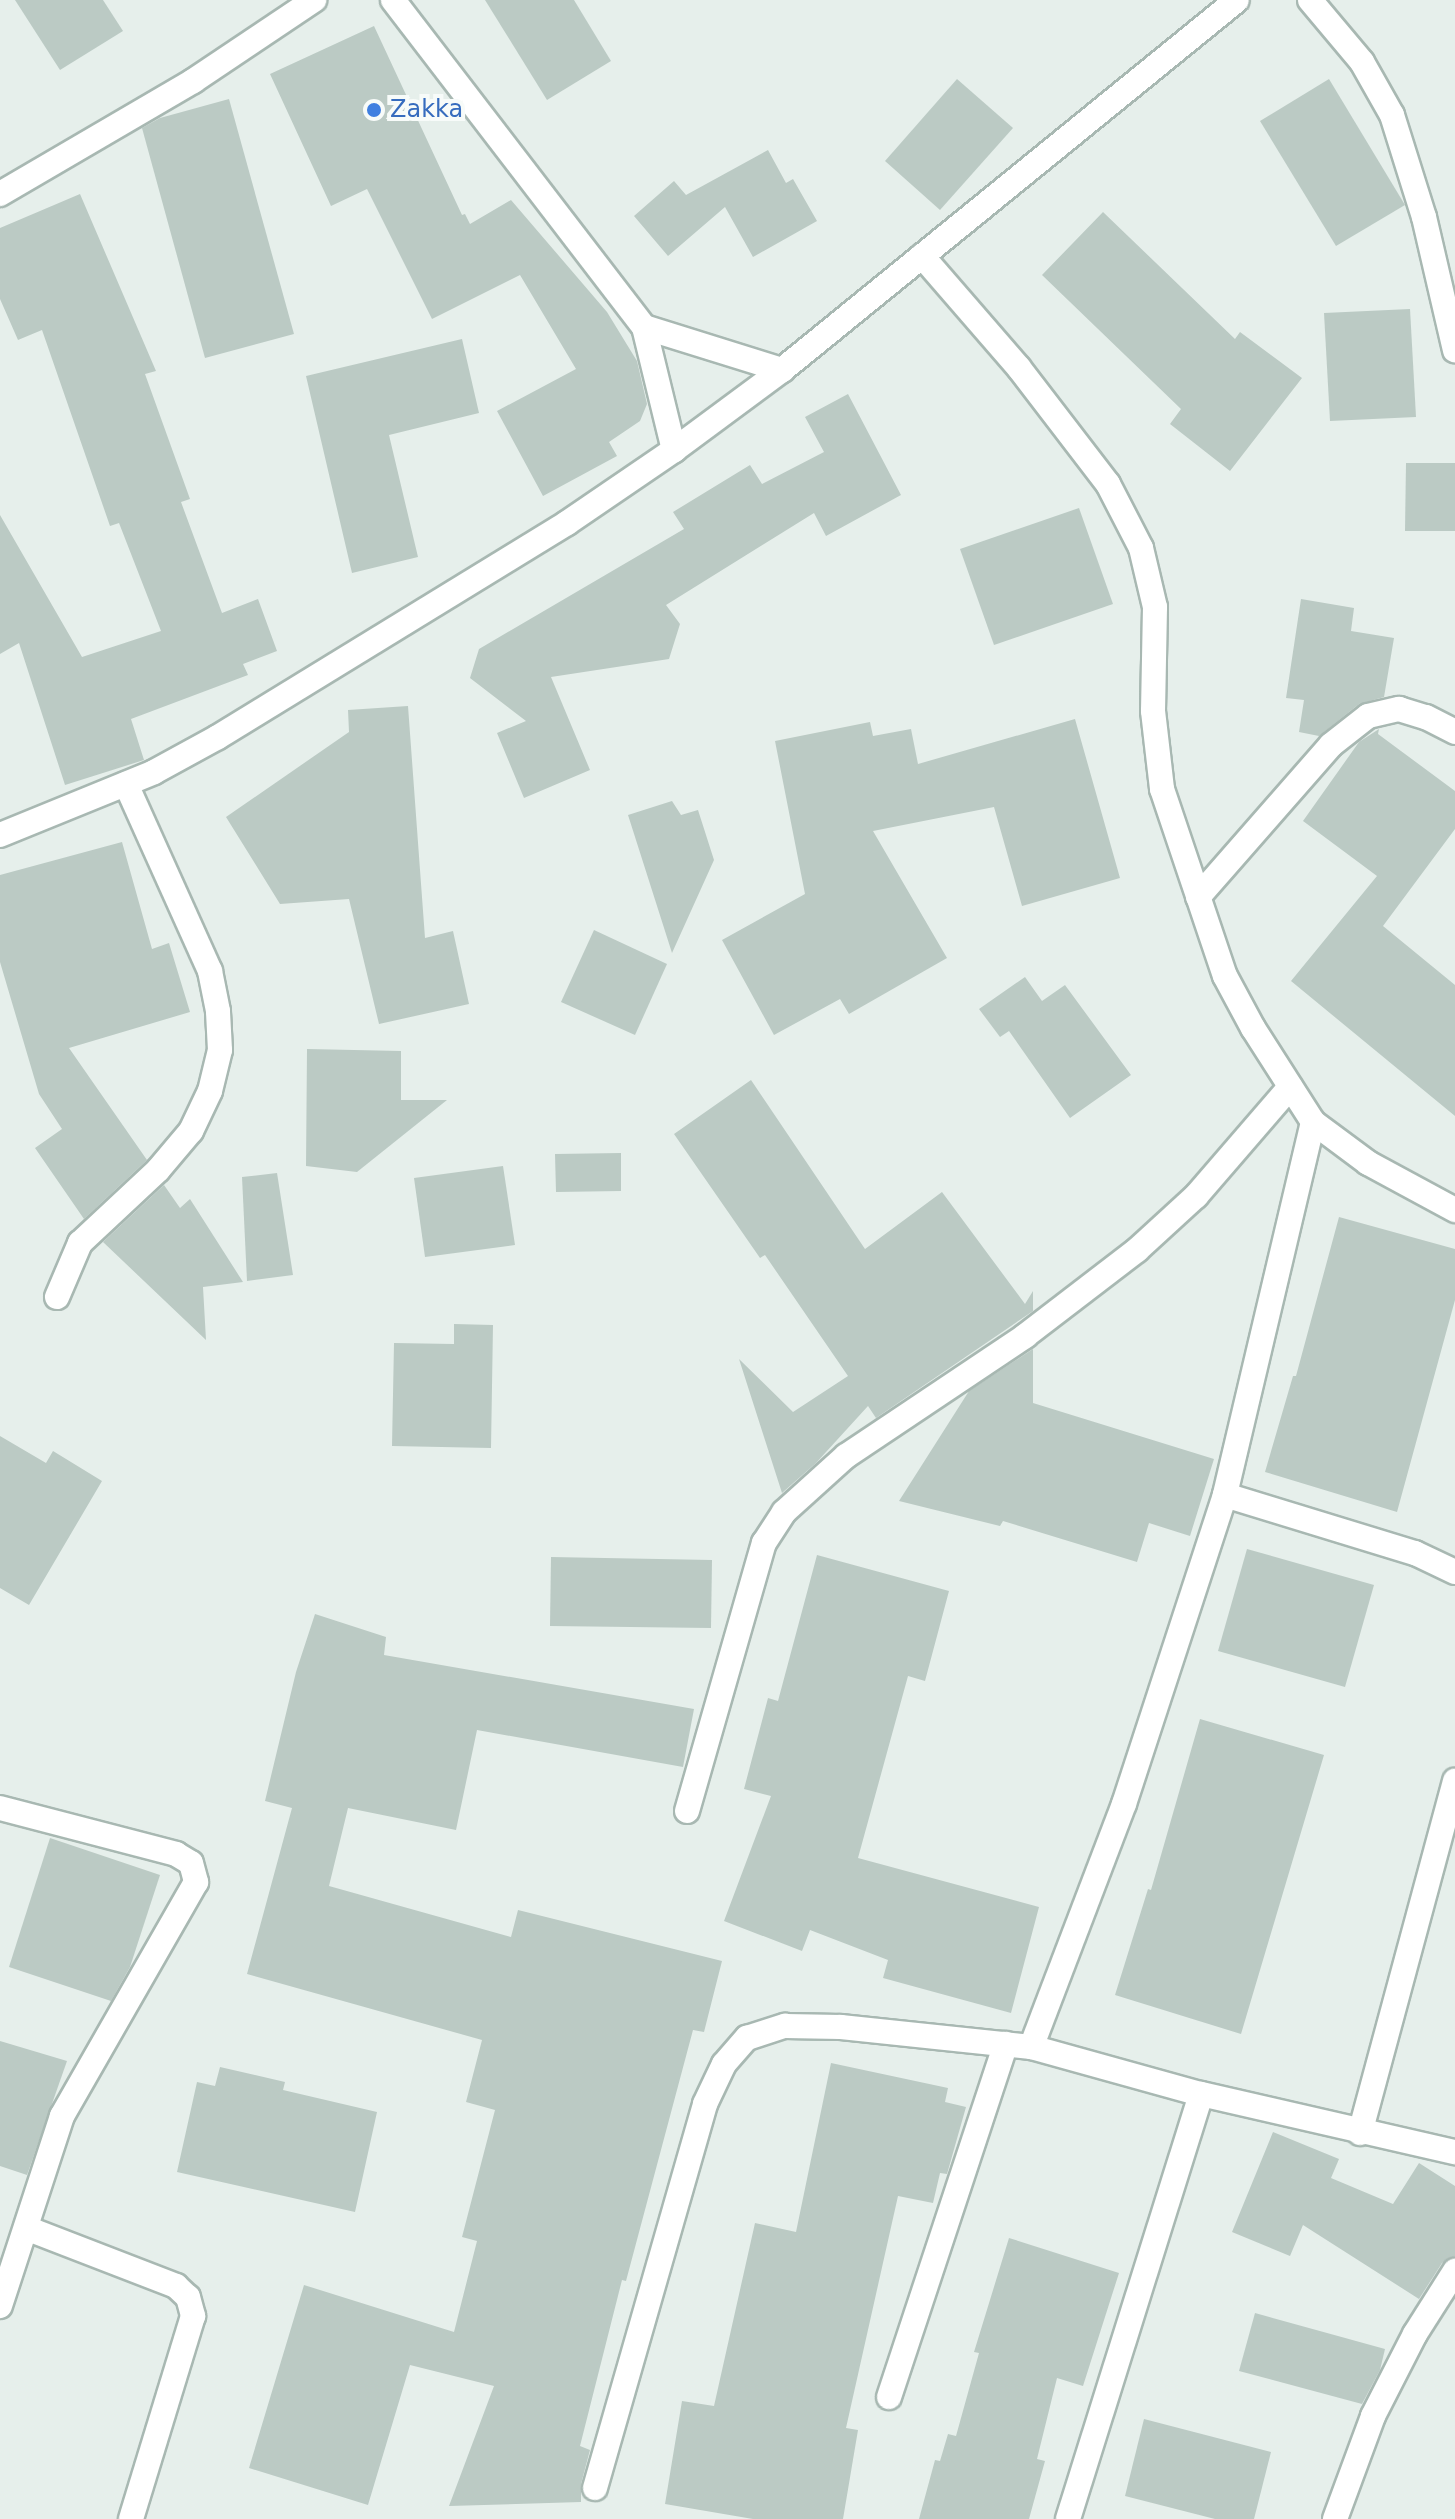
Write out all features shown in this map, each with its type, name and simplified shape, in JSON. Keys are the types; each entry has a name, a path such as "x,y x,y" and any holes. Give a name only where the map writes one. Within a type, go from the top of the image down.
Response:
{"street":[{"path":"0,194 193,81 314,0"},
{"path":"393,0 644,327 674,450"},
{"path":"0,835 126,784 218,737 567,523 674,450 782,370 1237,0"},
{"path":"1310,0 1362,62 1392,115 1424,217 1455,350"},
{"path":"922,256 1019,368 1108,484 1141,548 1155,607 1153,711 1162,789 1225,976 1313,1122 1368,1163 1455,1210"},
{"path":"644,327 782,370"},
{"path":"1198,897 1331,745 1368,716 1399,709 1426,717 1455,732"},
{"path":"57,1297 80,1243 158,1170 191,1131 210,1091 220,1050 218,1011 210,971 126,784"},
{"path":"687,1811 764,1543 784,1512 846,1456 1025,1336 1137,1250 1196,1196 1290,1087"},
{"path":"889,2397 1018,2045 1124,1804 1225,1495 1313,1122"},
{"path":"1225,1495 1415,1553 1455,1572"},
{"path":"1360,2133 1455,1781"},
{"path":"0,1808 176,1854 191,1863 196,1882 62,2116 0,2306"},
{"path":"595,2488 705,2104 724,2064 747,2038 785,2026 827,2027 1018,2045 1360,2133 1455,2152"},
{"path":"1068,2519 1201,2094"},
{"path":"26,2228 176,2286 188,2297 193,2316 131,2519"},
{"path":"1335,2519 1373,2416 1415,2334 1455,2271"}],"building":[{"path":"15,0 103,0 123,31 60,70"},
{"path":"485,0 574,0 611,61 547,100"},
{"path":"374,26 462,215 465,214 470,224 511,200 607,312 637,361 647,404 640,421 609,442 617,456 543,496 497,411 576,369 520,275 432,319 367,189 331,206 270,74"},
{"path":"957,79 1013,128 940,210 885,161"},
{"path":"1329,79 1405,205 1336,246 1260,121"},
{"path":"229,99 294,334 205,358 142,128 160,118"},
{"path":"768,150 786,183 793,179 817,221 753,257 725,207 668,256 634,216 674,181 686,195"},
{"path":"80,194 156,371 145,374 190,499 181,502 222,613 258,599 277,651 243,664 248,675 131,719 144,760 65,785 19,643 0,654 0,515 82,657 161,631 119,523 110,526 42,330 18,340 0,299 0,228"},
{"path":"1103,212 1235,339 1240,332 1302,378 1230,471 1170,424 1181,409 1042,275"},
{"path":"1410,309 1416,417 1330,421 1324,313"},
{"path":"462,339 479,413 389,435 418,557 352,573 306,376"},
{"path":"848,394 901,495 826,536 814,513 666,605 680,624 669,659 551,677 590,770 524,798 497,733 526,721 470,678 479,649 684,529 673,512 750,465 762,484 824,452 805,417"},
{"path":"1406,463 1455,463 1455,531 1405,531"},
{"path":"1079,508 1113,604 994,645 960,549"},
{"path":"1301,599 1354,608 1351,631 1394,638 1384,697 1359,704 1319,736 1299,732 1304,700 1286,698"},
{"path":"408,706 425,938 453,931 469,1004 379,1024 349,899 280,904 226,817 349,732 348,710"},
{"path":"1075,719 1120,878 1022,906 994,807 873,831 947,958 849,1014 840,999 774,1035 722,940 805,894 775,741 870,722 873,736 911,729 918,764"},
{"path":"1379,729 1378,734 1455,791 1455,829 1383,926 1455,985 1455,1116 1291,981 1377,876 1303,821 1359,742"},
{"path":"672,801 681,815 698,810 714,860 672,953 628,815"},
{"path":"122,842 152,949 169,943 190,1012 69,1048 147,1160 84,1219 35,1148 62,1129 39,1094 0,962 0,875"},
{"path":"594,930 667,964 635,1035 561,1002"},
{"path":"1025,977 1042,1001 1065,985 1131,1075 1070,1118 1009,1031 1000,1037 979,1009"},
{"path":"307,1049 401,1051 401,1100 447,1100 357,1172 306,1166"},
{"path":"751,1080 865,1249 942,1192 1025,1304 1033,1291 1033,1311 876,1418 868,1406 816,1463 782,1493 739,1359 793,1412 848,1376 765,1255 760,1258 674,1134"},
{"path":"621,1153 621,1191 556,1192 555,1154"},
{"path":"503,1166 515,1245 425,1257 414,1178"},
{"path":"277,1173 293,1275 247,1281 242,1177"},
{"path":"164,1185 180,1208 190,1199 243,1282 203,1287 206,1340 103,1242"},
{"path":"1339,1217 1455,1249 1455,1300 1397,1512 1265,1472 1293,1376 1296,1376"},
{"path":"454,1324 493,1325 491,1448 392,1446 394,1343 454,1344"},
{"path":"1033,1349 1033,1403 1214,1459 1190,1536 1149,1523 1137,1562 1003,1521 1000,1526 899,1501 969,1391"},
{"path":"0,1436 46,1463 53,1451 102,1481 29,1605 0,1588"},
{"path":"1247,1549 1374,1585 1345,1687 1218,1651"},
{"path":"817,1555 949,1591 925,1681 908,1676 858,1858 1039,1907 1011,2013 883,1978 888,1960 810,1930 802,1951 724,1921 771,1796 744,1789 768,1698 778,1701"},
{"path":"551,1557 712,1560 711,1628 550,1626"},
{"path":"315,1614 386,1637 384,1655 694,1709 683,1767 477,1730 456,1830 348,1808 329,1886 511,1937 518,1910 722,1961 704,2032 693,2030 626,2281 622,2280 580,2446 590,2450 581,2484 581,2502 449,2506 494,2386 410,2365 368,2505 249,2468 304,2285 454,2332 477,2241 462,2237 495,2110 466,2102 482,2040 247,1974 292,1808 265,1801 296,1672"},
{"path":"1200,1719 1324,1755 1241,2034 1115,1995 1148,1889 1151,1890"},
{"path":"50,1838 160,1875 130,1967 111,2001 9,1967"},
{"path":"0,2041 67,2061 27,2175 0,2166"},
{"path":"831,2063 948,2088 945,2102 966,2107 947,2174 940,2173 933,2203 898,2196 846,2428 858,2430 843,2519 753,2519 665,2504 682,2401 714,2406 755,2223 796,2232"},
{"path":"220,2067 285,2082 283,2090 377,2112 355,2212 177,2172 197,2082 215,2086"},
{"path":"1273,2132 1339,2159 1331,2178 1393,2204 1419,2163 1455,2186 1455,2256 1442,2263 1419,2299 1303,2225 1290,2256 1232,2232"},
{"path":"1009,2238 1119,2273 1083,2386 1057,2378 1037,2459 1045,2461 1029,2519 919,2519 935,2460 940,2461 948,2434 956,2436 979,2353 974,2352"},
{"path":"1255,2313 1385,2349 1380,2370 1362,2404 1239,2371"},
{"path":"1144,2419 1271,2452 1254,2519 1215,2519 1125,2496"}],"place":[{"name":"Zakka","path":"374,110"}]}
